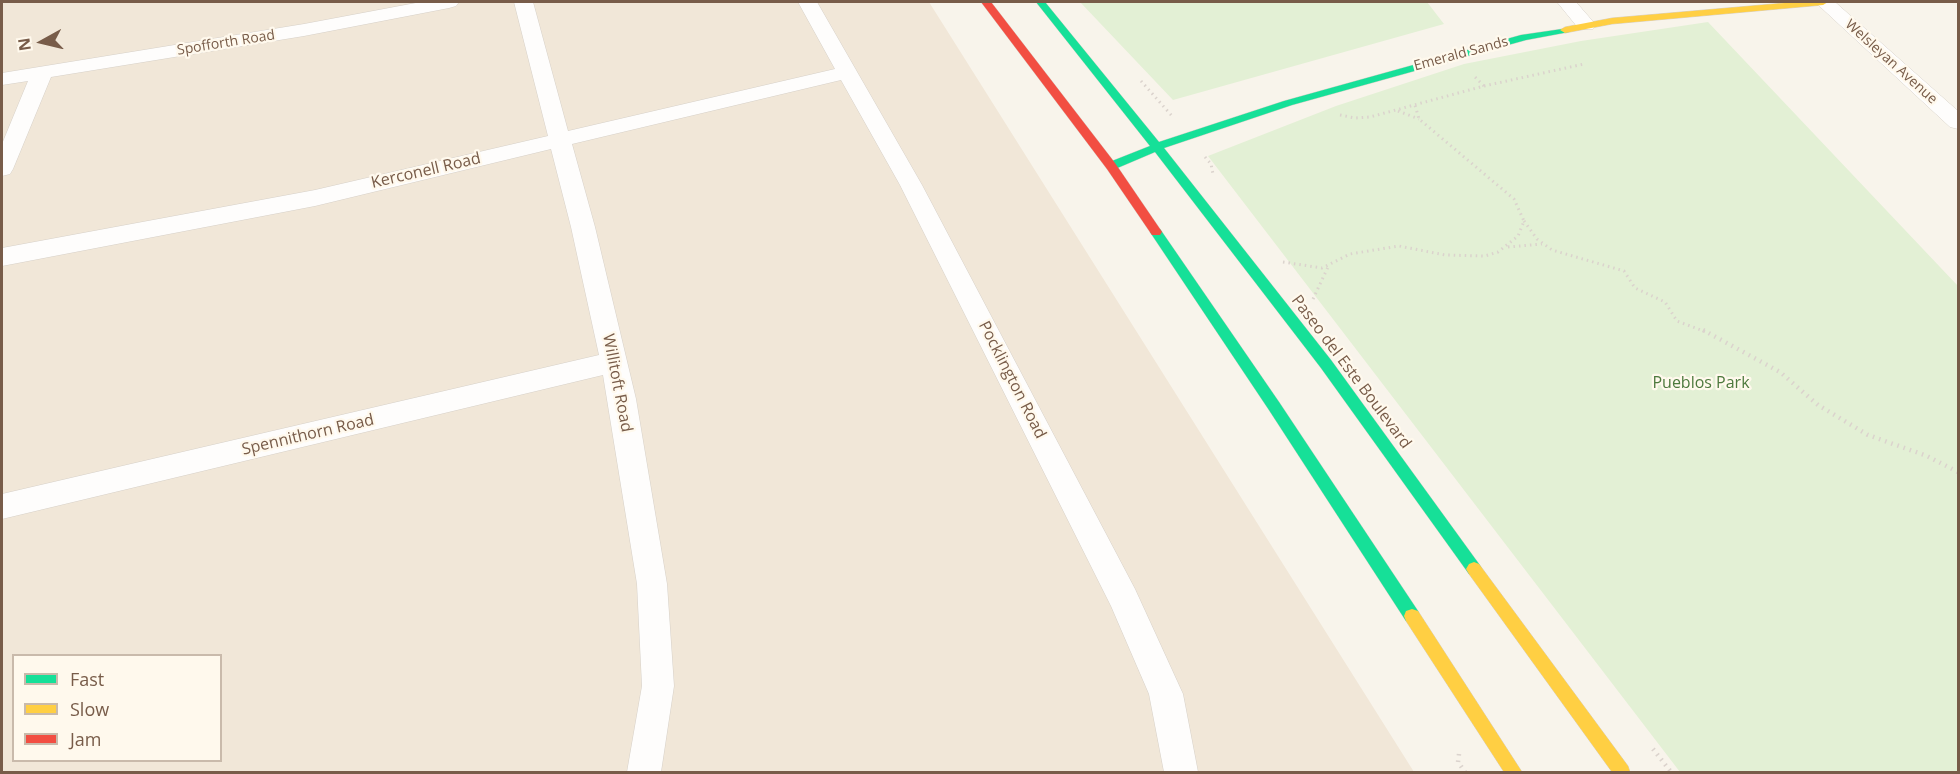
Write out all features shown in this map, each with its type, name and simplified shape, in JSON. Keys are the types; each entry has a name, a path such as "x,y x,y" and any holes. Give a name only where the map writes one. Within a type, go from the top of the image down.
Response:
{"main road":[{"path":"986,2 1111,166 1280,416 1514,772"},
{"name":"Paseo del Este Boulevard","path":"1040,2 1157,147 1326,364 1622,772"},
{"name":"Emerald Sands","path":"1111,166 1157,147 1287,102 1525,37 1586,25 1823,2"}],"street":[{"name":"Spofforth Road","path":"2,79 304,30 449,2"},
{"name":"Willitoft Road","path":"523,2 584,227 614,362 652,584 658,686 644,772"},
{"name":"Pocklington Road","path":"808,2 911,185 1124,599 1166,694 1181,772"},
{"path":"1566,2 1586,25"},
{"name":"Welsleyan Avenue","path":"1823,2 1959,122"},
{"name":"Kerconell Road","path":"2,256 315,198 848,72"},
{"path":"2,169 42,73"},
{"name":"Spennithorn Road","path":"2,507 614,362"}],"path":[{"path":"1340,115 1364,118 1484,86 1584,64"},
{"path":"1472,75 1484,86"},
{"path":"1415,105 1419,119"},
{"path":"1394,110 1419,119 1508,192 1518,204 1524,221 1543,244 1562,253 1624,271 1635,288 1665,302 1680,324 1703,330 1780,372 1828,412 1868,435 1927,456 1959,472"},
{"path":"1282,262 1312,268 1328,267 1350,254 1391,246 1405,246 1464,257 1485,256 1505,247 1518,236 1524,221"},
{"path":"1505,247 1543,244"},
{"path":"1312,300 1328,267"}],"shaded area":[{"path":"2,2 929,2 1414,772 2,772"}],"green space":[{"path":"1080,2 1427,2 1444,24 1173,100"},
{"name":"Pueblos Park","path":"1708,22 1958,286 1958,772 1680,772 1208,156 1336,106 1464,64 1581,41"}],"traffic: fast":[{"path":"1040,2 1157,147 1326,364 1474,569"},
{"path":"1111,166 1157,147 1288,103 1525,37 1565,30"},
{"path":"1156,232 1412,616"}],"traffic: slow":[{"path":"1565,30 1612,21 1823,2"},
{"path":"1474,569 1622,772"},
{"path":"1412,616 1514,772"}],"traffic: jam":[{"path":"986,2 1111,166 1156,232"}]}
